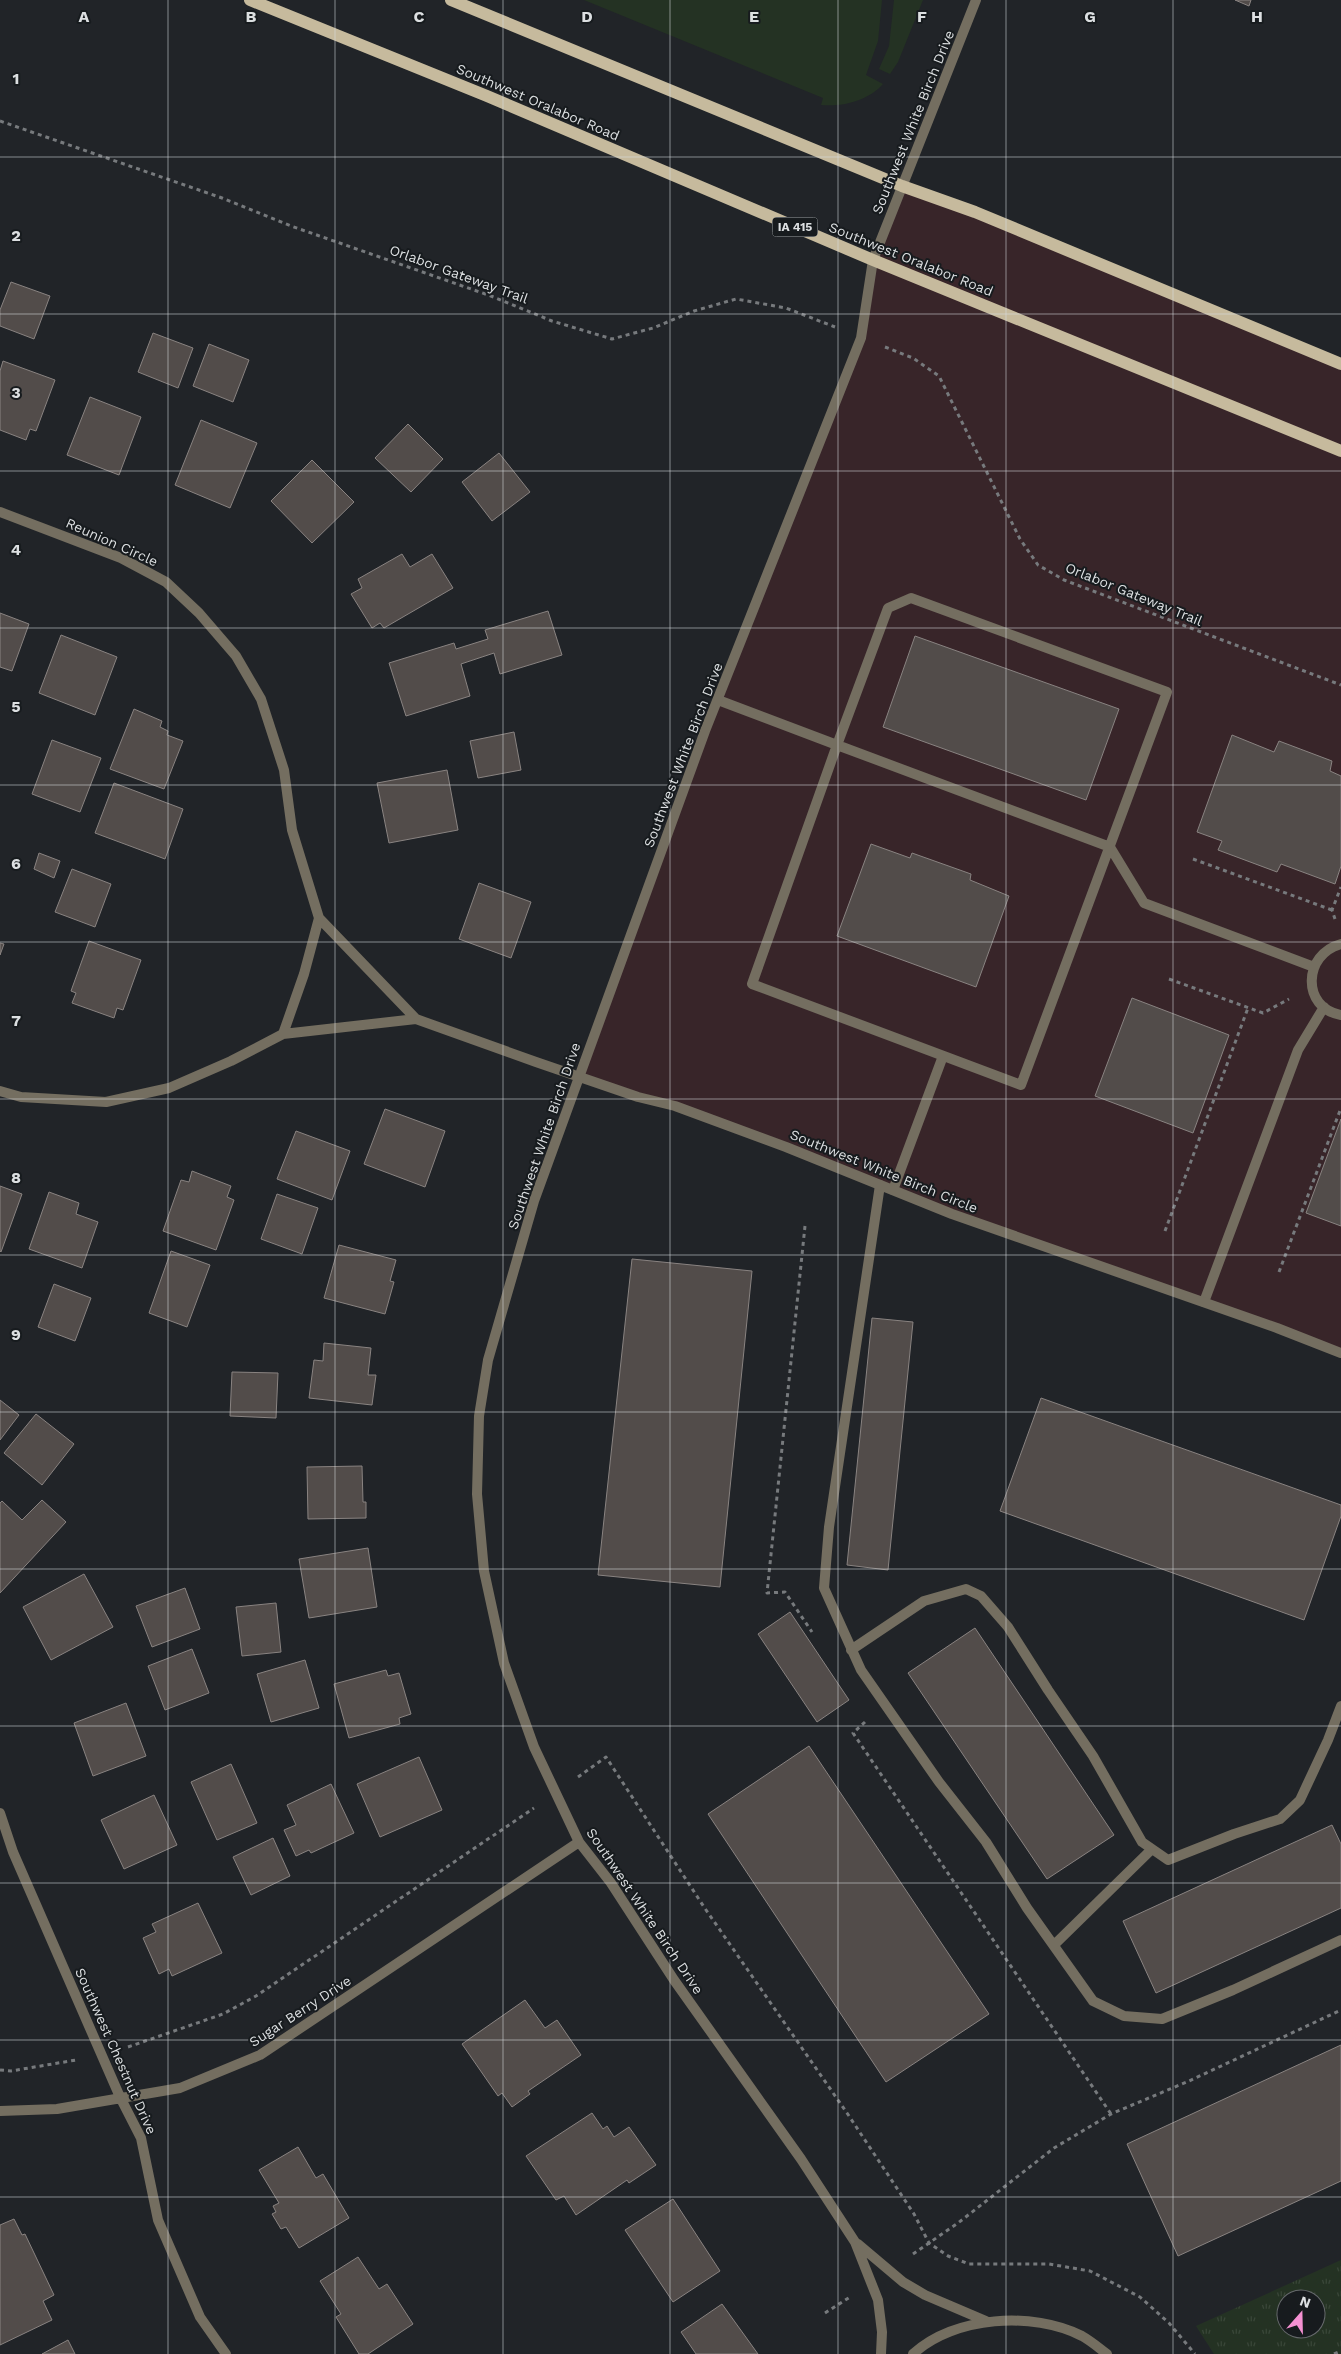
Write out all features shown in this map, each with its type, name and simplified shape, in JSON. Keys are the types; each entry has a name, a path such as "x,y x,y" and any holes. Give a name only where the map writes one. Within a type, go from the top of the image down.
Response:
{"main road":[{"name":"Southwest Oralabor Road","path":"250,0 487,96 873,260 1341,451"},
{"path":"451,0 902,186 975,212 1341,364"}],"street":[{"name":"Southwest White Birch Drive","path":"881,2354 882,2332 878,2300 855,2242 801,2159 674,1980 610,1883 579,1842 534,1748 504,1663 484,1571 477,1494 479,1416 488,1360 501,1308 534,1201 718,700 861,338 873,260 976,0"},
{"name":"Reunion Circle","path":"0,512 121,558 166,582 199,613 236,656 261,699 284,770 292,830 319,918"},
{"path":"911,598 1167,692 1021,1085 752,984 837,745 888,608 911,598"},
{"path":"718,700 1110,847 1144,903 1314,967"},
{"path":"0,1091 22,1097 106,1102 169,1088 231,1061 283,1034 304,974 319,918"},
{"name":"Southwest White Birch Circle","path":"319,918 416,1019 442,1030 638,1096 675,1106 777,1143 952,1214 1277,1328 1341,1353"},
{"path":"1341,944 1331,947 1322,954 1311,975 1312,987 1316,998 1334,1014 1341,1015"},
{"path":"1204,1302 1298,1050 1324,1007"},
{"name":"Southwest White Birch Circle","path":"283,1034 416,1019"},
{"path":"893,1190 943,1056"},
{"path":"880,1185 829,1527 824,1588 860,1670 939,1782 986,1842 1027,1908 1093,2001 1124,2016 1162,2019 1233,1990 1341,1940"},
{"path":"851,1650 924,1602 966,1589 981,1596 1008,1627 1048,1690 1094,1756 1142,1842 1168,1860 1234,1834 1280,1819 1300,1800 1328,1740 1341,1706"},
{"name":"Southwest Chestnut Drive","path":"0,1813 13,1852 120,2097 141,2138 158,2220 200,2317 226,2354"},
{"name":"Sugar Berry Drive","path":"0,2111 57,2109 193,2084 260,2055 579,1842"},
{"path":"1054,1945 1152,1849"},
{"name":"Southwest White Birch Drive","path":"855,2242 889,2271 925,2295 986,2321"},
{"name":"Southwest White Birch Drive","path":"912,2354 950,2331 986,2321 1035,2321 1082,2336 1107,2354"}],"path":[{"name":"Orlabor Gateway Trail","path":"0,121 222,198 291,226 491,296 552,321 612,339 653,328 694,311 736,299 786,308 861,338 913,356 940,376 1003,508 1020,539 1038,565 1064,580 1341,685"},
{"path":"1193,859 1332,910"},
{"path":"1338,928 1332,910 1341,887"},
{"path":"1169,979 1263,1013 1312,987"},
{"path":"1166,1231 1248,1008"},
{"path":"1279,1272 1341,1108"},
{"path":"0,2070 11,2071 103,2056 223,2014 256,1996 556,1793 606,1757 704,1907 847,2113 914,2214 929,2243 948,2256 969,2264 1048,2264 1090,2271 1140,2297 1169,2323 1195,2354"},
{"path":"889,2271 958,2223 1054,2148 1111,2114 1189,2081 1341,2010"},
{"path":"825,2313 871,2283"},
{"path":"1334,2354 1341,2351"}],"shaded area":[{"path":"902,186 1341,364 1341,1353 580,1075 705,731 861,338 873,260"}],"green space":[{"path":"584,0 882,0 878,41 866,75 883,84 870,95 854,102 821,105 823,98"},
{"path":"894,0 923,0 898,62 890,74 879,69 889,46"},
{"path":"1341,2260 1341,2354 1214,2354 1196,2326 1276,2290 1276,2339 1326,2339 1326,2289 1277,2289"}],"building":[{"path":"1235,0 1251,0 1249,6"},
{"path":"11,282 50,296 34,339 0,326 0,310"},
{"path":"153,333 193,348 178,388 138,372"},
{"path":"209,344 249,360 233,402 193,386"},
{"path":"3,361 55,380 36,431 30,429 26,440 0,430 0,371"},
{"path":"90,397 141,417 119,475 67,455"},
{"path":"201,420 257,443 230,508 175,485"},
{"path":"408,424 443,459 411,492 375,458"},
{"path":"499,453 530,492 492,521 462,482"},
{"path":"312,460 354,502 312,543 271,501"},
{"path":"402,554 410,567 432,554 453,588 384,628 380,623 372,628 351,594 362,588 358,579"},
{"path":"548,611 562,655 500,674 494,653 461,664 470,696 406,716 389,663 454,643 456,649 488,639 485,630"},
{"path":"0,613 29,624 12,671 0,667"},
{"path":"61,635 117,657 95,715 39,693"},
{"path":"915,636 1119,709 1086,800 883,727"},
{"path":"134,709 162,721 160,727 168,731 167,735 183,741 164,789 110,769"},
{"path":"514,732 521,770 478,778 470,741"},
{"path":"1232,735 1274,752 1279,741 1332,761 1330,771 1341,776 1341,866 1335,884 1281,864 1277,872 1218,850 1222,841 1197,832"},
{"path":"52,740 101,758 80,812 32,794"},
{"path":"447,770 458,830 389,843 377,783"},
{"path":"114,783 183,809 165,859 95,833"},
{"path":"871,844 910,858 912,853 971,874 970,880 1009,896 976,987 837,936"},
{"path":"39,853 60,861 54,878 34,869"},
{"path":"72,869 111,884 95,927 55,912"},
{"path":"479,883 531,902 511,958 459,939"},
{"path":"89,941 141,960 123,1010 117,1008 114,1018 72,1003 76,993 71,991"},
{"path":"0,943 4,944 0,955"},
{"path":"1132,998 1229,1035 1193,1133 1095,1096"},
{"path":"385,1109 445,1131 425,1187 364,1164"},
{"path":"1341,1119 1341,1226 1306,1213"},
{"path":"296,1131 350,1151 332,1200 277,1179"},
{"path":"192,1171 231,1186 227,1197 234,1200 216,1250 163,1231 181,1180 189,1182"},
{"path":"0,1186 22,1194 1,1252 0,1251"},
{"path":"49,1192 79,1203 76,1214 98,1222 82,1268 29,1249"},
{"path":"277,1194 318,1208 302,1254 261,1239"},
{"path":"339,1245 396,1260 390,1281 394,1282 385,1314 324,1298"},
{"path":"171,1251 210,1265 187,1327 149,1313"},
{"path":"632,1259 752,1271 720,1587 598,1575"},
{"path":"54,1284 91,1298 75,1341 38,1327"},
{"path":"872,1318 913,1322 888,1570 847,1565"},
{"path":"324,1343 371,1348 368,1375 376,1375 372,1405 309,1398 314,1360 323,1361"},
{"path":"232,1372 278,1373 276,1418 230,1416"},
{"path":"1041,1398 1341,1505 1341,1516 1304,1620 1000,1511"},
{"path":"0,1400 19,1415 0,1440"},
{"path":"36,1414 74,1444 42,1485 4,1453"},
{"path":"362,1466 363,1502 366,1502 366,1518 308,1519 307,1467"},
{"path":"42,1500 66,1522 0,1593 0,1503 2,1501 22,1520"},
{"path":"368,1548 377,1607 309,1618 299,1559"},
{"path":"84,1574 113,1627 51,1660 23,1607"},
{"path":"185,1588 200,1629 152,1647 136,1606"},
{"path":"276,1603 281,1652 242,1656 236,1607"},
{"path":"790,1612 849,1700 817,1722 758,1634"},
{"path":"975,1628 1114,1835 1047,1879 908,1673"},
{"path":"192,1649 209,1693 165,1710 148,1666"},
{"path":"305,1660 319,1708 271,1722 257,1674"},
{"path":"386,1670 388,1676 399,1673 411,1714 399,1718 400,1724 349,1738 334,1684"},
{"path":"126,1703 146,1756 93,1776 74,1723"},
{"path":"809,1746 989,2014 886,2082 708,1814"},
{"path":"419,1757 442,1810 380,1837 357,1784"},
{"path":"231,1764 257,1823 217,1840 191,1782"},
{"path":"331,1784 354,1833 311,1853 309,1850 296,1856 284,1830 296,1825 287,1805"},
{"path":"154,1795 177,1845 124,1869 101,1820"},
{"path":"1332,1825 1341,1844 1341,1908 1156,1993 1123,1921"},
{"path":"273,1838 290,1876 251,1895 233,1857"},
{"path":"198,1903 222,1953 172,1976 169,1969 159,1974 143,1938 156,1932 152,1924"},
{"path":"525,2000 545,2028 557,2020 581,2055 528,2091 530,2094 512,2107 502,2093 498,2096 462,2044"},
{"path":"1341,2045 1341,2181 1178,2256 1127,2144"},
{"path":"592,2113 603,2129 607,2126 614,2137 629,2127 656,2165 629,2183 627,2180 576,2215 564,2196 556,2200 526,2156"},
{"path":"298,2147 316,2178 323,2174 349,2218 299,2248 286,2227 281,2229 272,2214 276,2212 273,2206 279,2203 259,2170"},
{"path":"673,2199 720,2271 673,2302 625,2230"},
{"path":"14,2219 22,2235 25,2234 54,2295 43,2301 52,2320 0,2345 0,2225"},
{"path":"358,2257 379,2289 387,2284 413,2324 368,2354 359,2354 336,2317 341,2314 320,2281"},
{"path":"722,2304 758,2354 696,2354 681,2332"},
{"path":"68,2340 75,2354 42,2354"}]}
